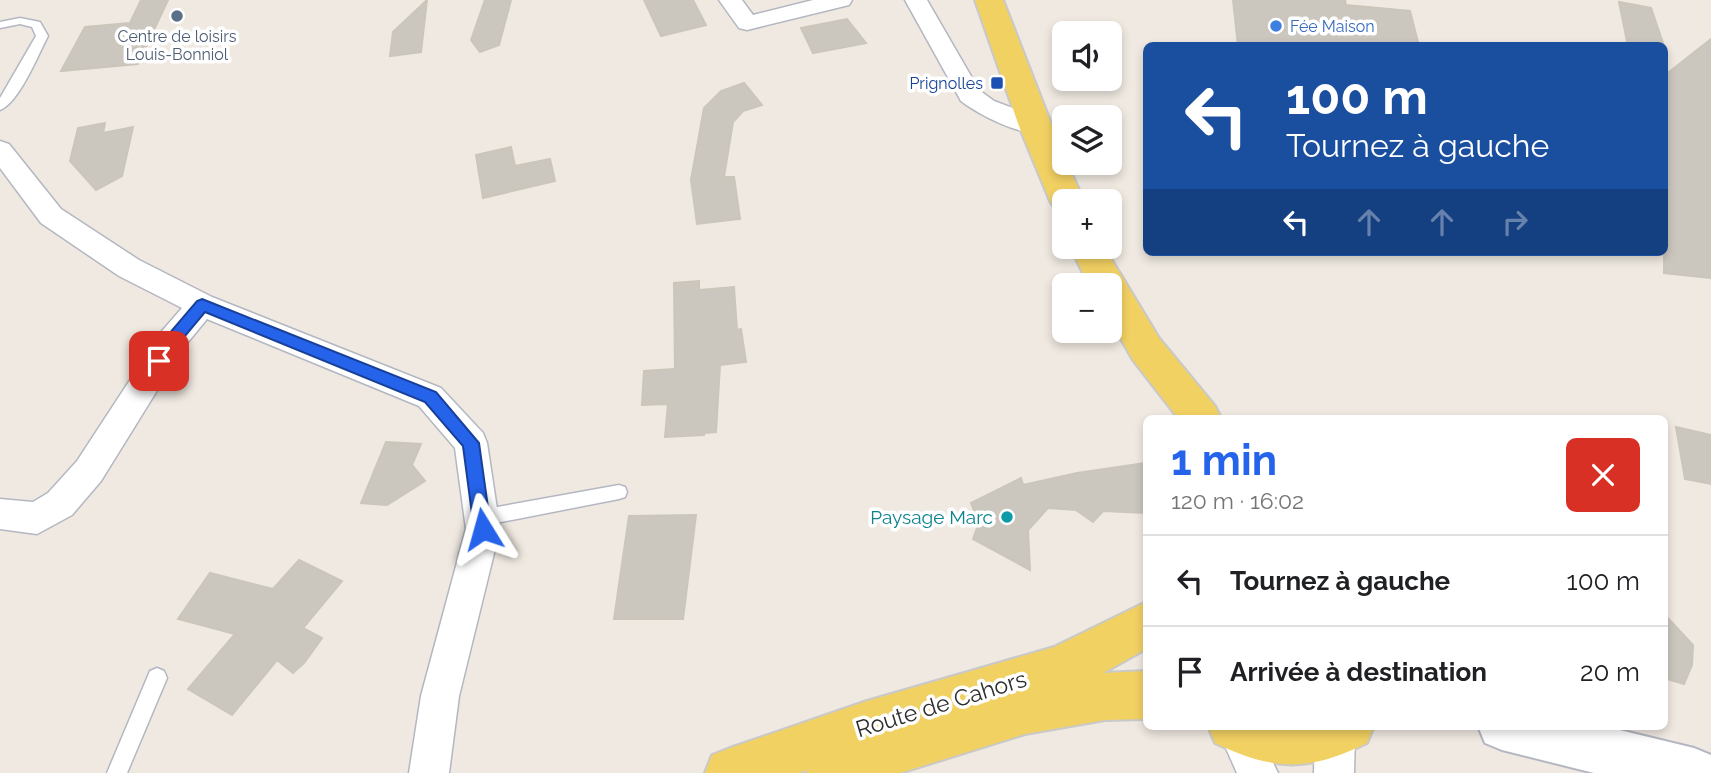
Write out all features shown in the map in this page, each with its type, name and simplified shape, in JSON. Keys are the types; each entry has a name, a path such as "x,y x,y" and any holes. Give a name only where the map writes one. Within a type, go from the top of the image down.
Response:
{"main road":[{"path":"989,0 1061,189"},
{"path":"1122,310 1146,349 1192,412"},
{"name":"Route de Cahors","path":"730,773 884,719 1082,661 1119,643 1143,626"},
{"name":"Route de Cahors","path":"831,773 1021,708 1104,695 1143,695"},
{"path":"1241,730 1261,738 1287,742 1312,741 1340,745"},
{"path":"1518,730 1694,773"},
{"path":"1622,730 1707,773"}],"street":[{"path":"730,0 747,23 841,0"},
{"path":"916,0 970,95 985,107 1035,126"},
{"path":"0,150 51,216 129,268 202,305 430,397 471,443 483,529 440,696 429,773"},
{"path":"0,514 37,518 60,504 89,471 173,339 202,305"},
{"path":"1235,730 1258,773"}],"lane":[{"path":"0,25 20,21 36,24 41,36 11,94 0,106"},
{"path":"481,518 620,492"},
{"path":"117,773 157,678"}],"building":[{"path":"141,0 168,0 138,64 61,71 85,27 130,23"},
{"path":"427,0 421,52 390,56 393,32"},
{"path":"485,0 511,0 499,45 480,52 471,40"},
{"path":"644,0 693,0 706,25 661,36"},
{"path":"1233,0 1345,0 1346,5 1410,11 1418,42 1238,42"},
{"path":"1619,2 1651,8 1663,42 1627,42"},
{"path":"847,19 866,43 813,53 801,28"},
{"path":"1711,39 1711,278 1664,273 1664,256 1668,256 1668,73"},
{"path":"744,83 762,105 743,111 733,122 724,177 734,177 740,219 697,224 691,180 704,108 721,91"},
{"path":"105,123 103,133 133,127 122,176 96,190 70,161 78,128"},
{"path":"511,147 515,166 550,159 555,181 483,198 476,155"},
{"path":"699,281 699,290 734,287 737,330 741,329 746,362 720,365 716,432 665,437 668,404 642,405 644,371 675,369 674,283"},
{"path":"1676,427 1711,435 1711,484 1685,479"},
{"path":"386,442 421,444 412,465 425,481 387,505 361,503"},
{"name":"Paysage Marc","path":"1143,463 1143,513 1103,511 1093,522 1076,510 1048,508 1028,530 1030,570 973,539 977,528 971,503 1021,478 1023,485 1077,473"},
{"path":"696,515 683,619 614,619 629,516"},
{"path":"299,560 342,581 303,628 322,638 304,663 293,673 277,660 232,715 188,689 235,634 178,619 210,573 273,589"},
{"path":"1668,618 1693,645 1692,665 1684,684 1668,679"}],"place":[{"name":"Centre de loisirs Louis-Bonniol","path":"177,16"},
{"name":"Fée Maison","path":"1276,26"},
{"name":"Prignolles","path":"997,83"},
{"name":"Paysage Marc","path":"1007,517"}],"route":[{"path":"159,361 173,339 202,305 275,332 430,397 471,443 483,529"}]}
